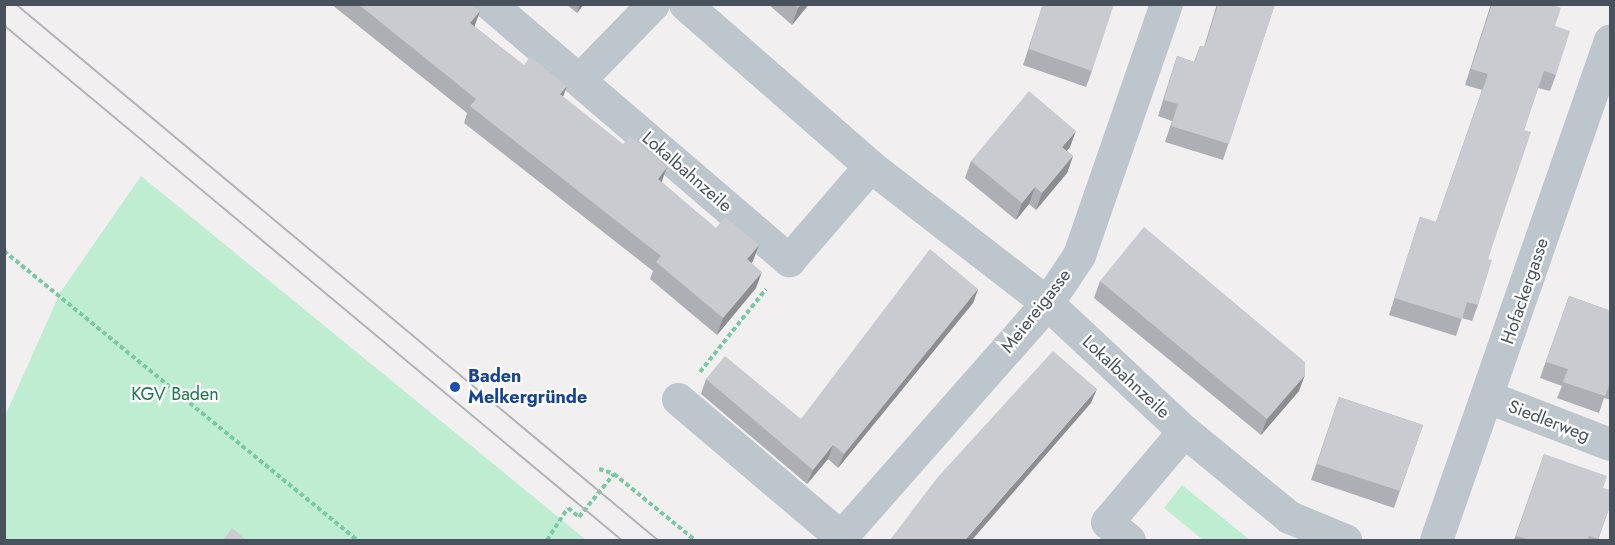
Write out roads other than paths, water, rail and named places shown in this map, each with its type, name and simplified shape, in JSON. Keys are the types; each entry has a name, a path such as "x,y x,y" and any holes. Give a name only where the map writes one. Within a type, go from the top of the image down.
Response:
{"street":[{"name":"Lokalbahnzeile","path":"490,4 789,260 870,166"},
{"path":"579,80 653,4"},
{"name":"Lokalbahnzeile","path":"685,4 870,166 1047,303 1184,431 1289,517 1345,540"},
{"name":"Meiereigasse","path":"678,399 842,539 1047,303 1079,255 1166,4"},
{"name":"Hofackergasse","path":"1436,540 1488,397 1611,40"},
{"name":"Siedlerweg","path":"1488,397 1611,444"},
{"name":"Lokalbahnzeile","path":"1129,540 1107,522 1184,431"}],"tram line":[{"path":"16,4 658,540"},
{"path":"4,25 622,540"}],"place":[{"name":"Baden Melkergründe","path":"455,387"}],"park label":[{"name":"KGV Baden","path":"175,394"}]}
